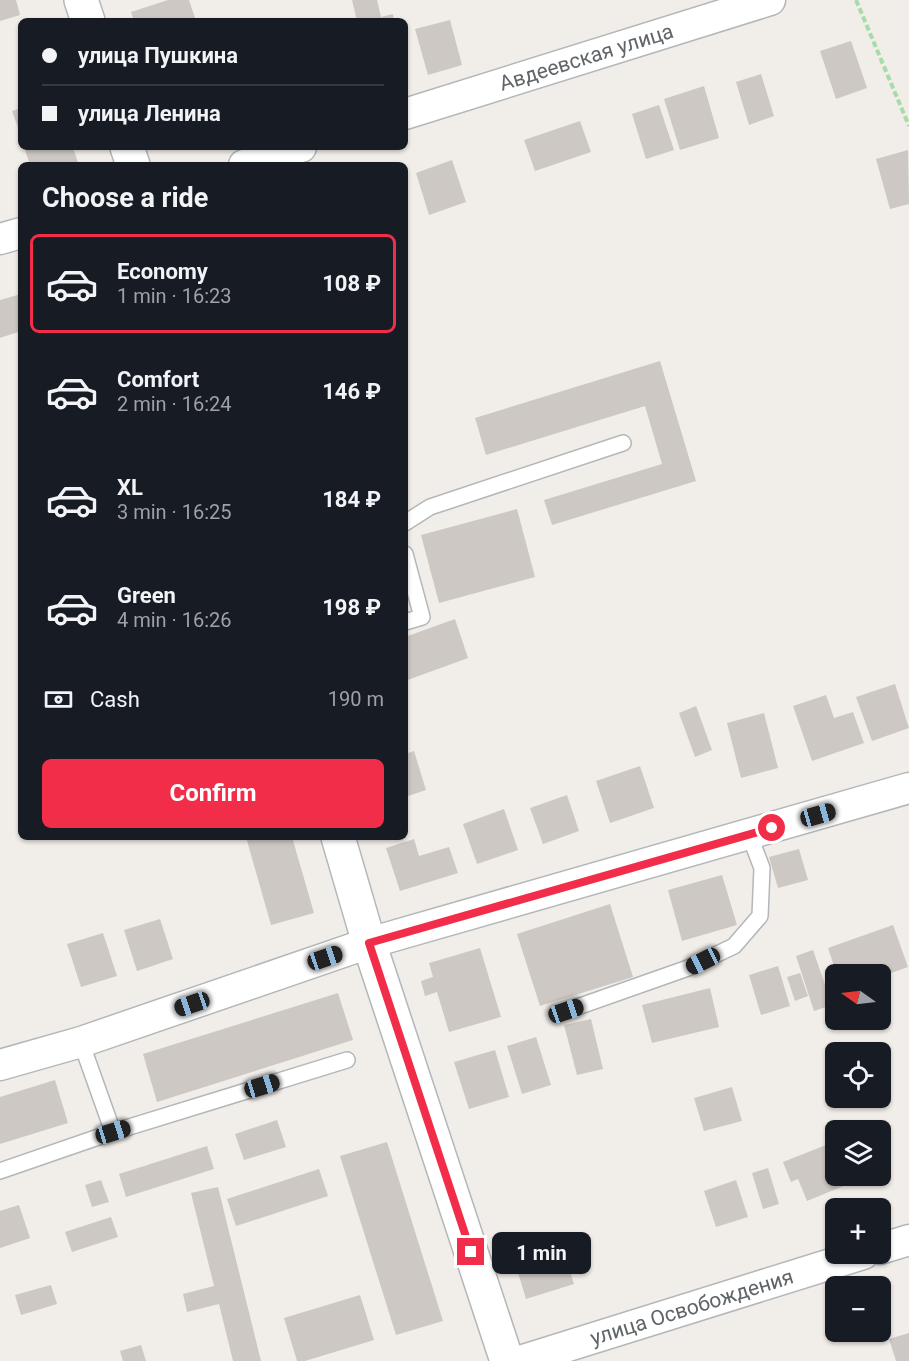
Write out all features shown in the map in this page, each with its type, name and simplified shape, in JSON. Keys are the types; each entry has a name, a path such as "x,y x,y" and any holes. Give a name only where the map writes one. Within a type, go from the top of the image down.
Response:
{"main road":[{"path":"81,0 87,18"},
{"path":"339,840 369,943 507,1361"}],"street":[{"name":"Авдеевская улица","path":"408,113 770,0"},
{"path":"254,162 292,150"},
{"path":"0,239 18,234"},
{"path":"0,1065 81,1042 369,943 909,788"},
{"path":"891,1246 909,1240"},
{"name":"улица Освобождения","path":"520,1361 831,1264"}],"lane":[{"path":"408,521 430,507 623,443"},
{"path":"408,565 422,617 408,621"},
{"path":"566,1011 688,968 734,946 760,916 762,868 749,834"},
{"path":"81,1042 113,1132"},
{"path":"0,1171 113,1132 347,1060"}],"path":[{"path":"856,0 909,126"}],"building":[{"path":"0,0 16,0 20,15 0,21"},
{"path":"168,0 189,0 195,18 133,18 131,12"},
{"path":"352,0 377,0 381,17 393,14 394,18 356,18"},
{"path":"450,20 462,65 428,75 415,29"},
{"path":"851,41 867,88 836,99 820,51"},
{"path":"761,74 774,116 749,125 736,82"},
{"path":"704,86 719,138 680,150 664,99"},
{"path":"659,105 674,150 646,159 632,114"},
{"path":"18,109 18,128 12,111"},
{"path":"580,121 591,152 535,171 524,140"},
{"path":"25,150 74,150 78,162 29,162"},
{"path":"908,150 909,204 890,209 876,159"},
{"path":"452,160 466,202 429,215 416,173"},
{"path":"18,295 18,332 0,338 0,300"},
{"path":"660,361 696,481 552,525 544,500 662,464 645,406 486,455 475,418"},
{"path":"517,509 535,577 439,603 421,535"},
{"path":"455,619 468,658 408,680 408,636"},
{"path":"895,684 909,728 872,741 856,697"},
{"path":"826,695 834,718 853,712 864,743 812,761 793,706"},
{"path":"696,706 712,750 695,757 679,713"},
{"path":"764,713 778,768 741,778 727,723"},
{"path":"414,751 426,790 408,796 408,753"},
{"path":"640,766 654,808 610,823 596,781"},
{"path":"567,795 579,831 543,844 530,808"},
{"path":"504,809 518,850 477,864 463,824"},
{"path":"414,839 419,856 449,847 458,873 400,891 386,848"},
{"path":"247,840 293,840 314,913 271,925"},
{"path":"799,849 808,880 778,888 769,857"},
{"path":"722,875 737,925 682,941 668,890"},
{"path":"610,904 633,977 540,1006 517,934"},
{"path":"160,919 173,959 137,971 124,930"},
{"path":"893,925 908,967 891,973 891,964 833,964 828,948"},
{"path":"103,933 117,976 81,987 67,944"},
{"path":"480,948 501,1017 449,1032 437,992 425,996 421,981 433,977 429,963"},
{"path":"813,950 825,985 825,1007 814,1011 796,956"},
{"path":"778,966 790,1006 761,1015 749,975"},
{"path":"800,973 808,996 795,1001 787,977"},
{"path":"710,988 719,1027 652,1043 642,1005"},
{"path":"338,993 353,1040 157,1102 143,1054"},
{"path":"591,1019 603,1069 577,1075 564,1025"},
{"path":"536,1037 551,1085 522,1094 507,1046"},
{"path":"495,1050 509,1097 469,1109 454,1062"},
{"path":"55,1080 68,1123 0,1144 0,1097"},
{"path":"732,1087 742,1121 704,1131 694,1098"},
{"path":"277,1120 286,1147 244,1160 235,1134"},
{"path":"387,1142 443,1321 396,1335 340,1156"},
{"path":"825,1145 825,1186 844,1186 807,1201 798,1179 791,1182 783,1162"},
{"path":"207,1146 214,1169 126,1197 119,1174"},
{"path":"768,1168 779,1204 763,1209 752,1173"},
{"path":"319,1169 328,1196 236,1226 227,1199"},
{"path":"101,1180 109,1202 92,1207 85,1185"},
{"path":"736,1180 748,1217 716,1227 704,1191"},
{"path":"218,1187 261,1361 233,1361 219,1304 187,1312 183,1294 214,1286 191,1193"},
{"path":"19,1205 30,1238 0,1248 0,1211"},
{"path":"111,1217 118,1237 72,1252 65,1232"},
{"path":"560,1241 574,1284 526,1299 513,1256"},
{"path":"51,1285 57,1304 21,1315 15,1295"},
{"path":"360,1295 374,1340 305,1361 297,1361 284,1318"},
{"path":"909,1333 909,1361 896,1361 891,1338"},
{"path":"141,1345 146,1361 123,1361 120,1351"}],"route":[{"path":"471,1252 369,943 772,828"}]}
